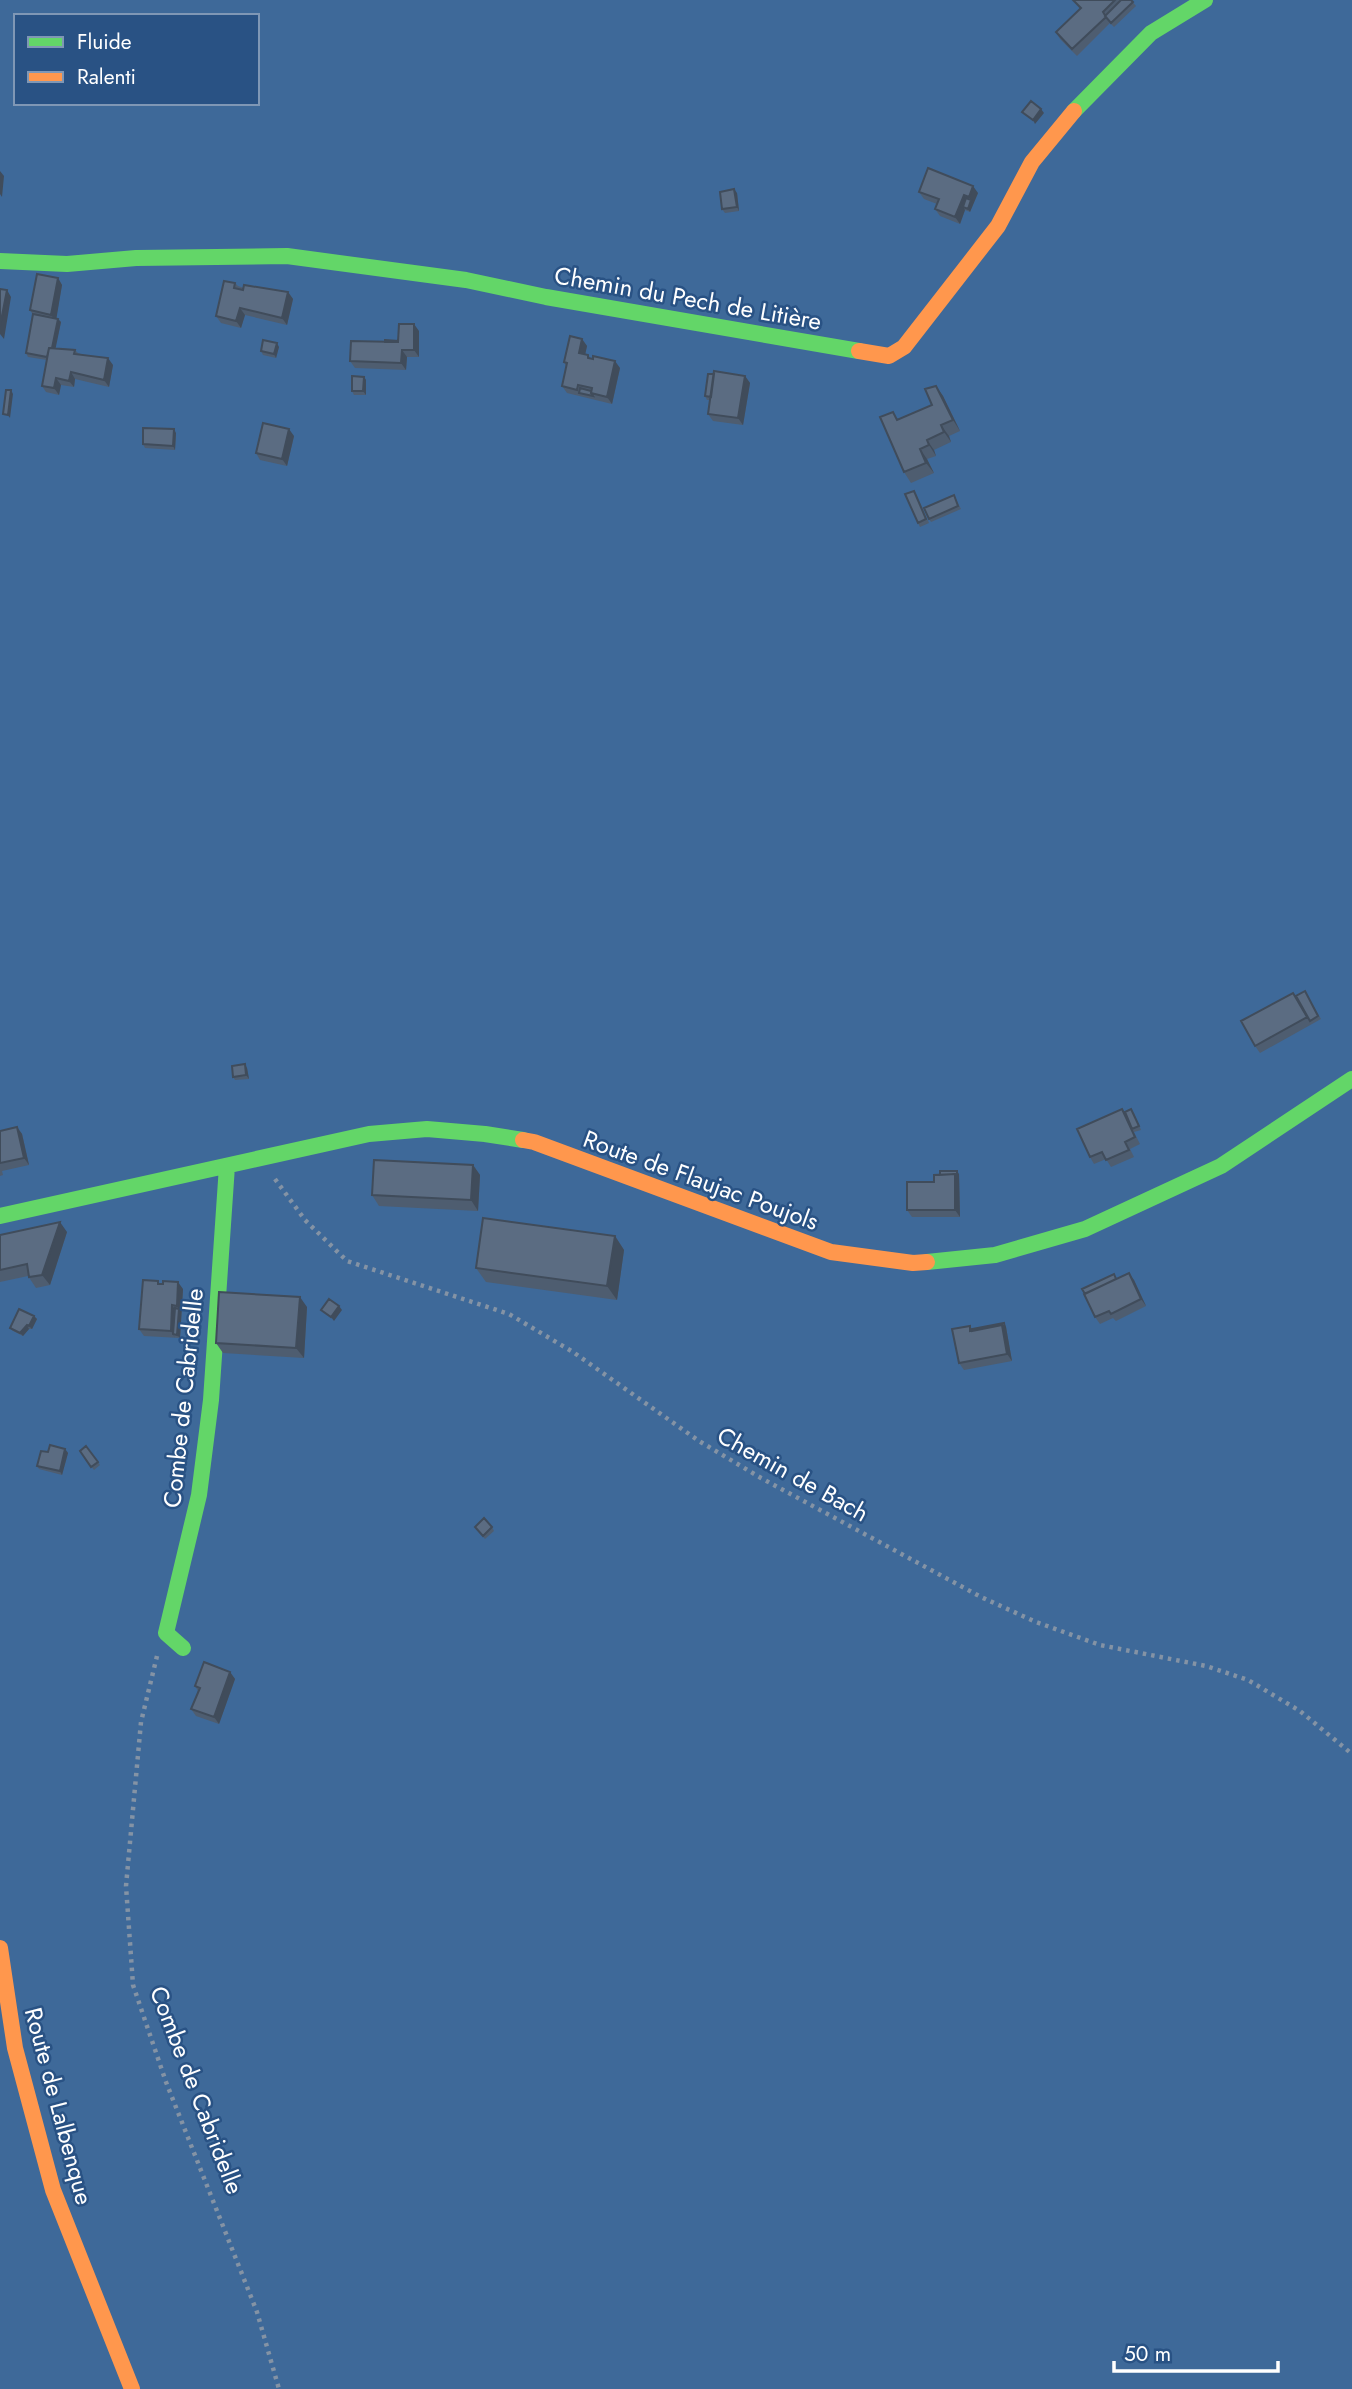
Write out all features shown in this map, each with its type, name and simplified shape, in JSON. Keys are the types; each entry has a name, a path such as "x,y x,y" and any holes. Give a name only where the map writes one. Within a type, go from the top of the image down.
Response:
{"street":[{"name":"Chemin du Pech de Litière","path":"0,261 67,264 136,258 287,256 466,280 546,297 889,356 904,347 998,226 1032,162 1084,100 1151,33 1205,0"},
{"name":"Route de Flaujac Poujols","path":"0,1216 369,1134 427,1129 534,1142 831,1252 913,1263 995,1255 1084,1229 1221,1166 1352,1079"},
{"name":"Combe de Cabridelle","path":"166,1633 199,1495 209,1414 227,1166"},
{"path":"166,1633 183,1648"},
{"name":"Route de Lalbenque","path":"0,1948 15,2048 53,2190 132,2389"}],"path":[{"name":"Chemin de Bach","path":"260,1158 305,1220 347,1261 509,1314 573,1352 699,1441 761,1478 981,1597 1036,1622 1100,1645 1206,1666 1248,1681 1300,1711 1352,1754"},
{"name":"Combe de Cabridelle","path":"166,1633 154,1665 141,1722 126,1886 133,1985 166,2082 257,2312 279,2389"}],"shaded area":[{"path":"0,0 1352,0 1352,2389 0,2389"}],"building":[{"path":"1073,0 1115,0 1103,12 1106,17 1072,49 1056,32 1081,8"},
{"path":"1121,0 1133,2 1111,23 1105,16"},
{"path":"1031,101 1041,109 1033,120 1022,112"},
{"path":"928,168 973,186 969,197 964,195 955,217 935,209 939,199 919,192"},
{"path":"734,189 737,207 722,209 720,192"},
{"path":"966,198 971,200 968,209 963,207"},
{"path":"37,274 58,278 51,315 30,310"},
{"path":"224,281 235,283 234,288 243,290 244,285 288,292 282,318 240,308 236,321 216,316"},
{"path":"0,289 7,290 0,326"},
{"path":"33,314 58,319 52,348 49,348 47,357 26,353"},
{"path":"399,324 414,324 414,350 402,350 401,363 350,361 351,341 398,342"},
{"path":"570,336 582,339 579,353 588,355 588,358 593,359 593,356 615,361 607,397 591,393 592,388 578,385 577,390 562,386"},
{"path":"263,340 277,343 274,354 261,351"},
{"path":"49,348 75,350 74,354 108,358 104,380 71,372 69,381 56,378 54,388 42,386"},
{"path":"714,371 745,376 738,418 708,414"},
{"path":"708,374 714,374 711,397 705,396"},
{"path":"352,376 364,377 363,391 352,391"},
{"path":"936,386 953,420 941,425 944,432 927,440 929,445 920,449 926,463 904,472 880,417 893,412 897,420 932,405 925,389"},
{"path":"580,388 591,391 593,396 579,393"},
{"path":"6,390 11,390 8,415 3,414"},
{"path":"263,423 289,429 282,459 256,453"},
{"path":"143,428 174,429 173,446 143,444"},
{"path":"914,491 926,519 918,523 905,494"},
{"path":"954,495 958,506 929,519 924,508"},
{"path":"1305,991 1318,1016 1310,1021 1296,996"},
{"path":"1293,993 1307,1017 1255,1046 1241,1021"},
{"path":"245,1064 246,1075 233,1077 232,1066"},
{"path":"1122,1109 1135,1137 1125,1142 1129,1150 1106,1160 1102,1152 1090,1157 1077,1129"},
{"path":"1131,1109 1139,1126 1132,1129 1125,1112"},
{"path":"17,1127 24,1158 0,1163 0,1131"},
{"path":"374,1160 473,1165 471,1200 372,1195"},
{"path":"940,1171 957,1171 957,1178 955,1174 940,1175"},
{"path":"955,1174 955,1210 907,1210 907,1182 934,1182 934,1175"},
{"path":"483,1218 615,1236 607,1286 476,1268"},
{"path":"60,1222 42,1275 29,1277 27,1264 0,1270 0,1235"},
{"path":"1129,1273 1141,1299 1111,1314 1109,1311 1095,1317 1084,1294"},
{"path":"1114,1274 1116,1279 1085,1294 1082,1289"},
{"path":"143,1280 158,1281 158,1284 163,1284 163,1281 178,1282 177,1306 172,1305 171,1331 139,1329"},
{"path":"219,1292 300,1297 296,1348 216,1343"},
{"path":"329,1299 339,1306 331,1317 321,1310"},
{"path":"175,1308 179,1309 177,1335 173,1334"},
{"path":"19,1309 34,1316 29,1326 20,1333 10,1328"},
{"path":"1004,1323 1005,1329 1002,1325 972,1331 972,1329"},
{"path":"1002,1325 1007,1354 959,1363 952,1329 970,1326 970,1331"},
{"path":"50,1445 65,1449 60,1471 37,1466 41,1451 48,1452"},
{"path":"86,1446 98,1462 91,1467 80,1451"},
{"path":"484,1518 492,1527 483,1536 475,1527"},
{"path":"204,1662 230,1672 214,1717 191,1709 200,1688 195,1686"}],"traffic: fast":[{"path":"1074,111 1151,33 1205,0"},
{"path":"0,261 67,264 136,258 287,256 466,280 546,297 859,351"},
{"path":"927,1262 995,1255 1085,1229 1221,1166 1352,1079"},
{"path":"0,1216 369,1134 427,1129 523,1140"},
{"path":"183,1648 166,1633 199,1495 211,1400 227,1166"}],"traffic: slow":[{"path":"859,351 889,356 904,347 998,226 1032,162 1074,111"},
{"path":"523,1140 831,1252 913,1263 927,1262"},
{"path":"0,1948 15,2048 53,2190 132,2389"}]}
